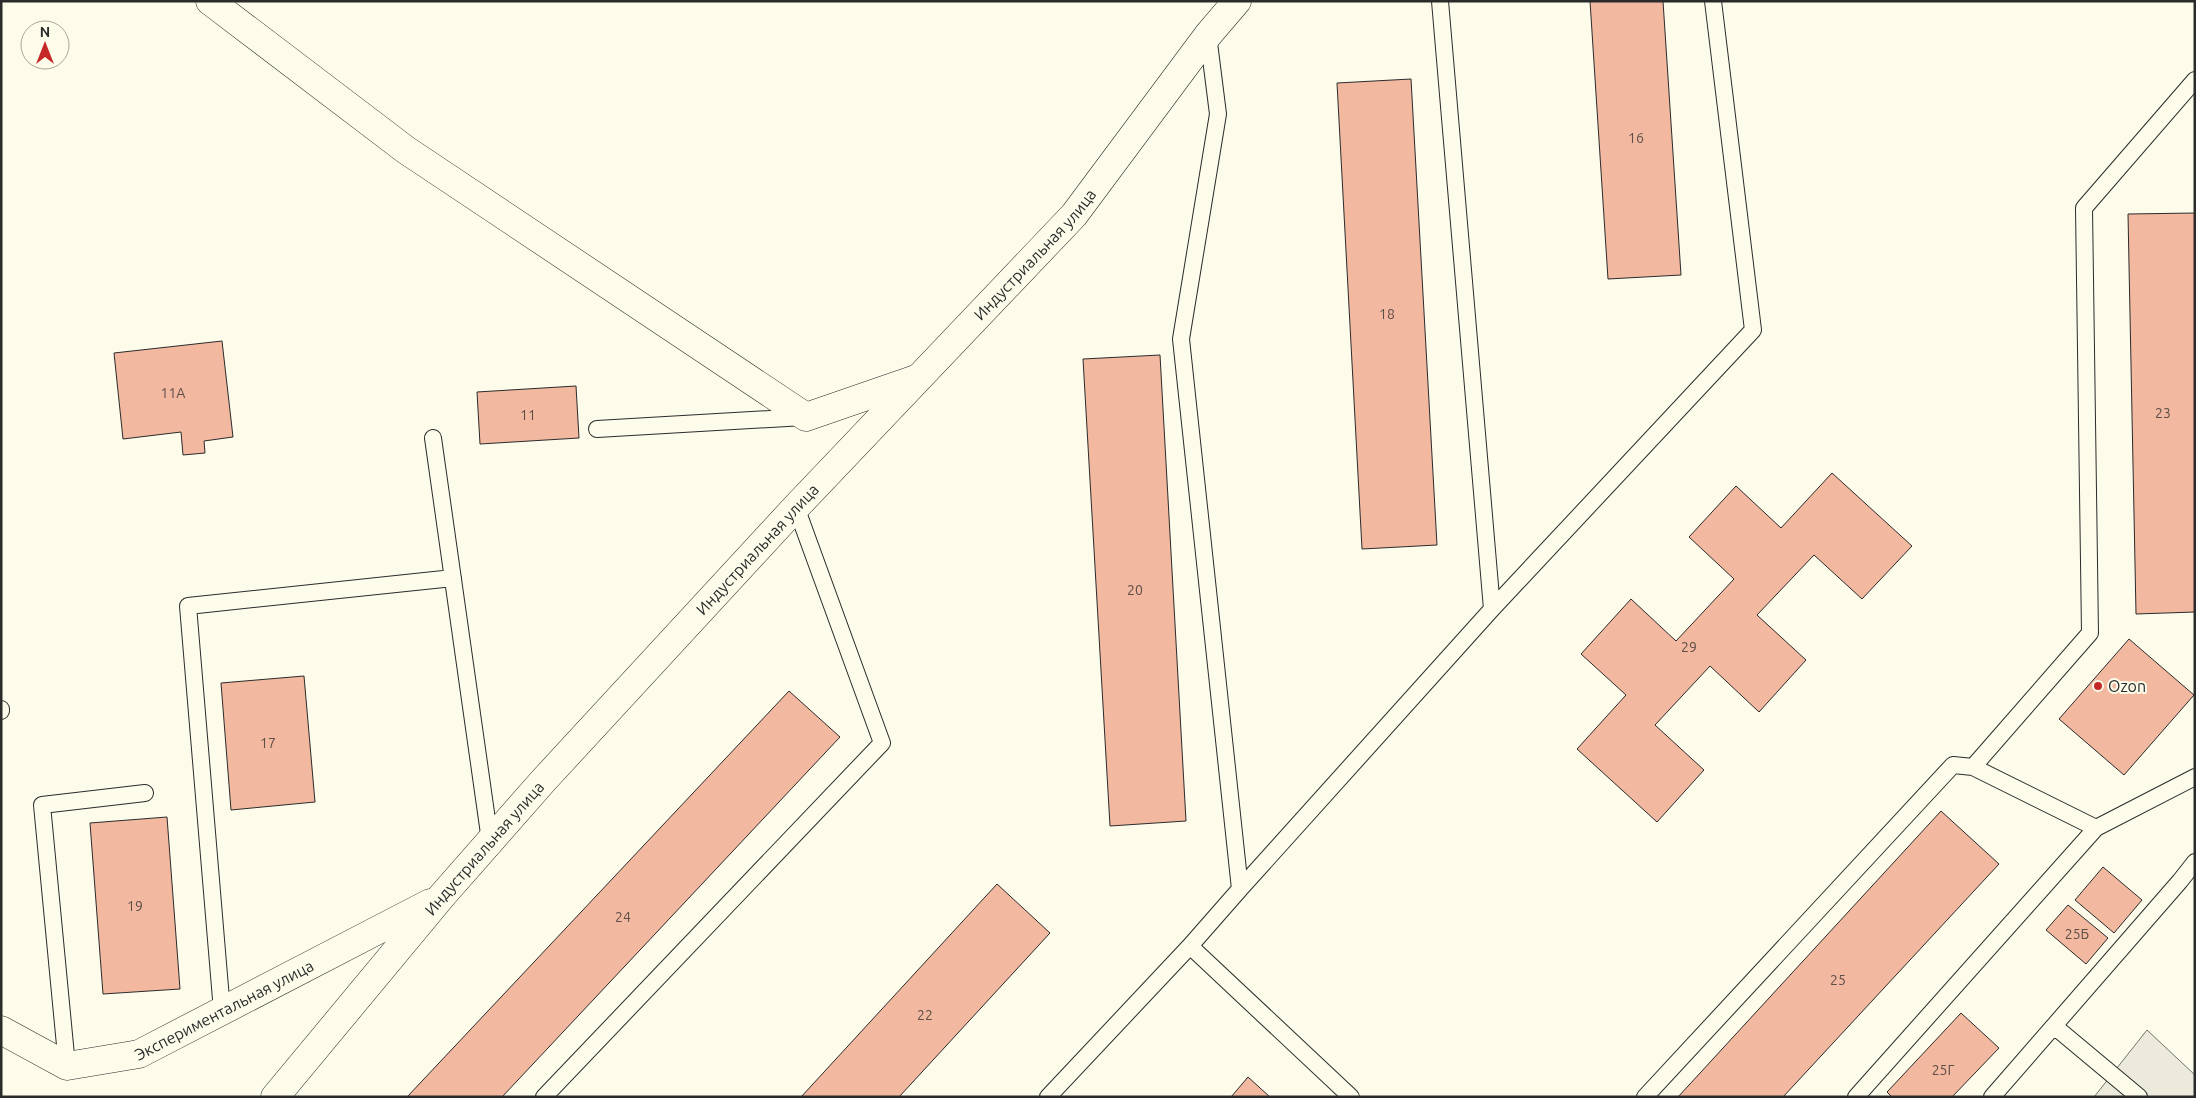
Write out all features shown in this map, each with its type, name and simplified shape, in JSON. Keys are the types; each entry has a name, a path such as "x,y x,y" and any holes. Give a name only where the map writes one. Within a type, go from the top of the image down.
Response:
{"street":[{"path":"210,1 406,150 806,417 920,377"},
{"name":"Индустриальная улица","path":"275,1097 441,897 556,766 796,507 1074,215 1208,35 1238,1"},
{"name":"Экспериментальная улица","path":"67,1066 139,1054 441,897"},
{"path":"1,1030 67,1066"}],"lane":[{"path":"1440,1 1492,609"},
{"path":"1048,1097 1190,946 1492,609 1753,330 1713,1"},
{"path":"1208,35 1218,114 1181,339 1240,890"},
{"path":"1973,767 2090,633 2084,208 2195,80"},
{"path":"597,429 806,417"},
{"path":"433,438 490,841"},
{"path":"544,1097 882,743 796,507"},
{"path":"222,1011 188,606 453,578"},
{"path":"1645,1097 1953,765 1973,767 2096,828"},
{"path":"1856,1097 2096,828 2195,777"},
{"path":"67,1066 42,805 145,793"},
{"path":"1992,1097 2195,862"},
{"path":"1190,946 1351,1097"},
{"path":"2054,1026 2139,1097"}],"shaded area":[{"path":"2147,1030 2195,1075 2195,1097 2094,1097"}],"building":[{"path":"1590,1 1663,1 1681,275 1608,279"},
{"path":"1411,79 1437,545 1362,549 1337,83"},
{"path":"2195,213 2195,612 2136,614 2128,214"},
{"path":"222,341 233,437 204,441 205,453 183,455 181,432 123,439 114,353"},
{"path":"1160,355 1186,821 1110,826 1083,359"},
{"path":"576,386 579,438 480,444 477,392"},
{"path":"1832,473 1912,546 1862,599 1814,555 1757,615 1806,660 1759,712 1710,666 1655,725 1704,770 1657,822 1577,749 1626,695 1581,654 1631,599 1676,641 1734,579 1689,537 1736,486 1781,528"},
{"path":"2129,639 2194,695 2124,775 2059,719"},
{"path":"304,676 315,802 231,810 221,683"},
{"path":"789,691 840,737 502,1097 407,1097"},
{"path":"1941,811 1999,864 1783,1097 1678,1097"},
{"path":"167,817 180,989 103,994 90,823"},
{"path":"2103,867 2142,900 2114,933 2075,900"},
{"path":"997,884 1050,933 899,1097 801,1097"},
{"path":"2068,905 2108,938 2086,964 2046,930"},
{"path":"1961,1013 1999,1048 1952,1097 1892,1097 1887,1092"},
{"path":"1248,1077 1270,1097 1231,1097"}],"place":[{"name":"Ozon","path":"2098,686"}]}
